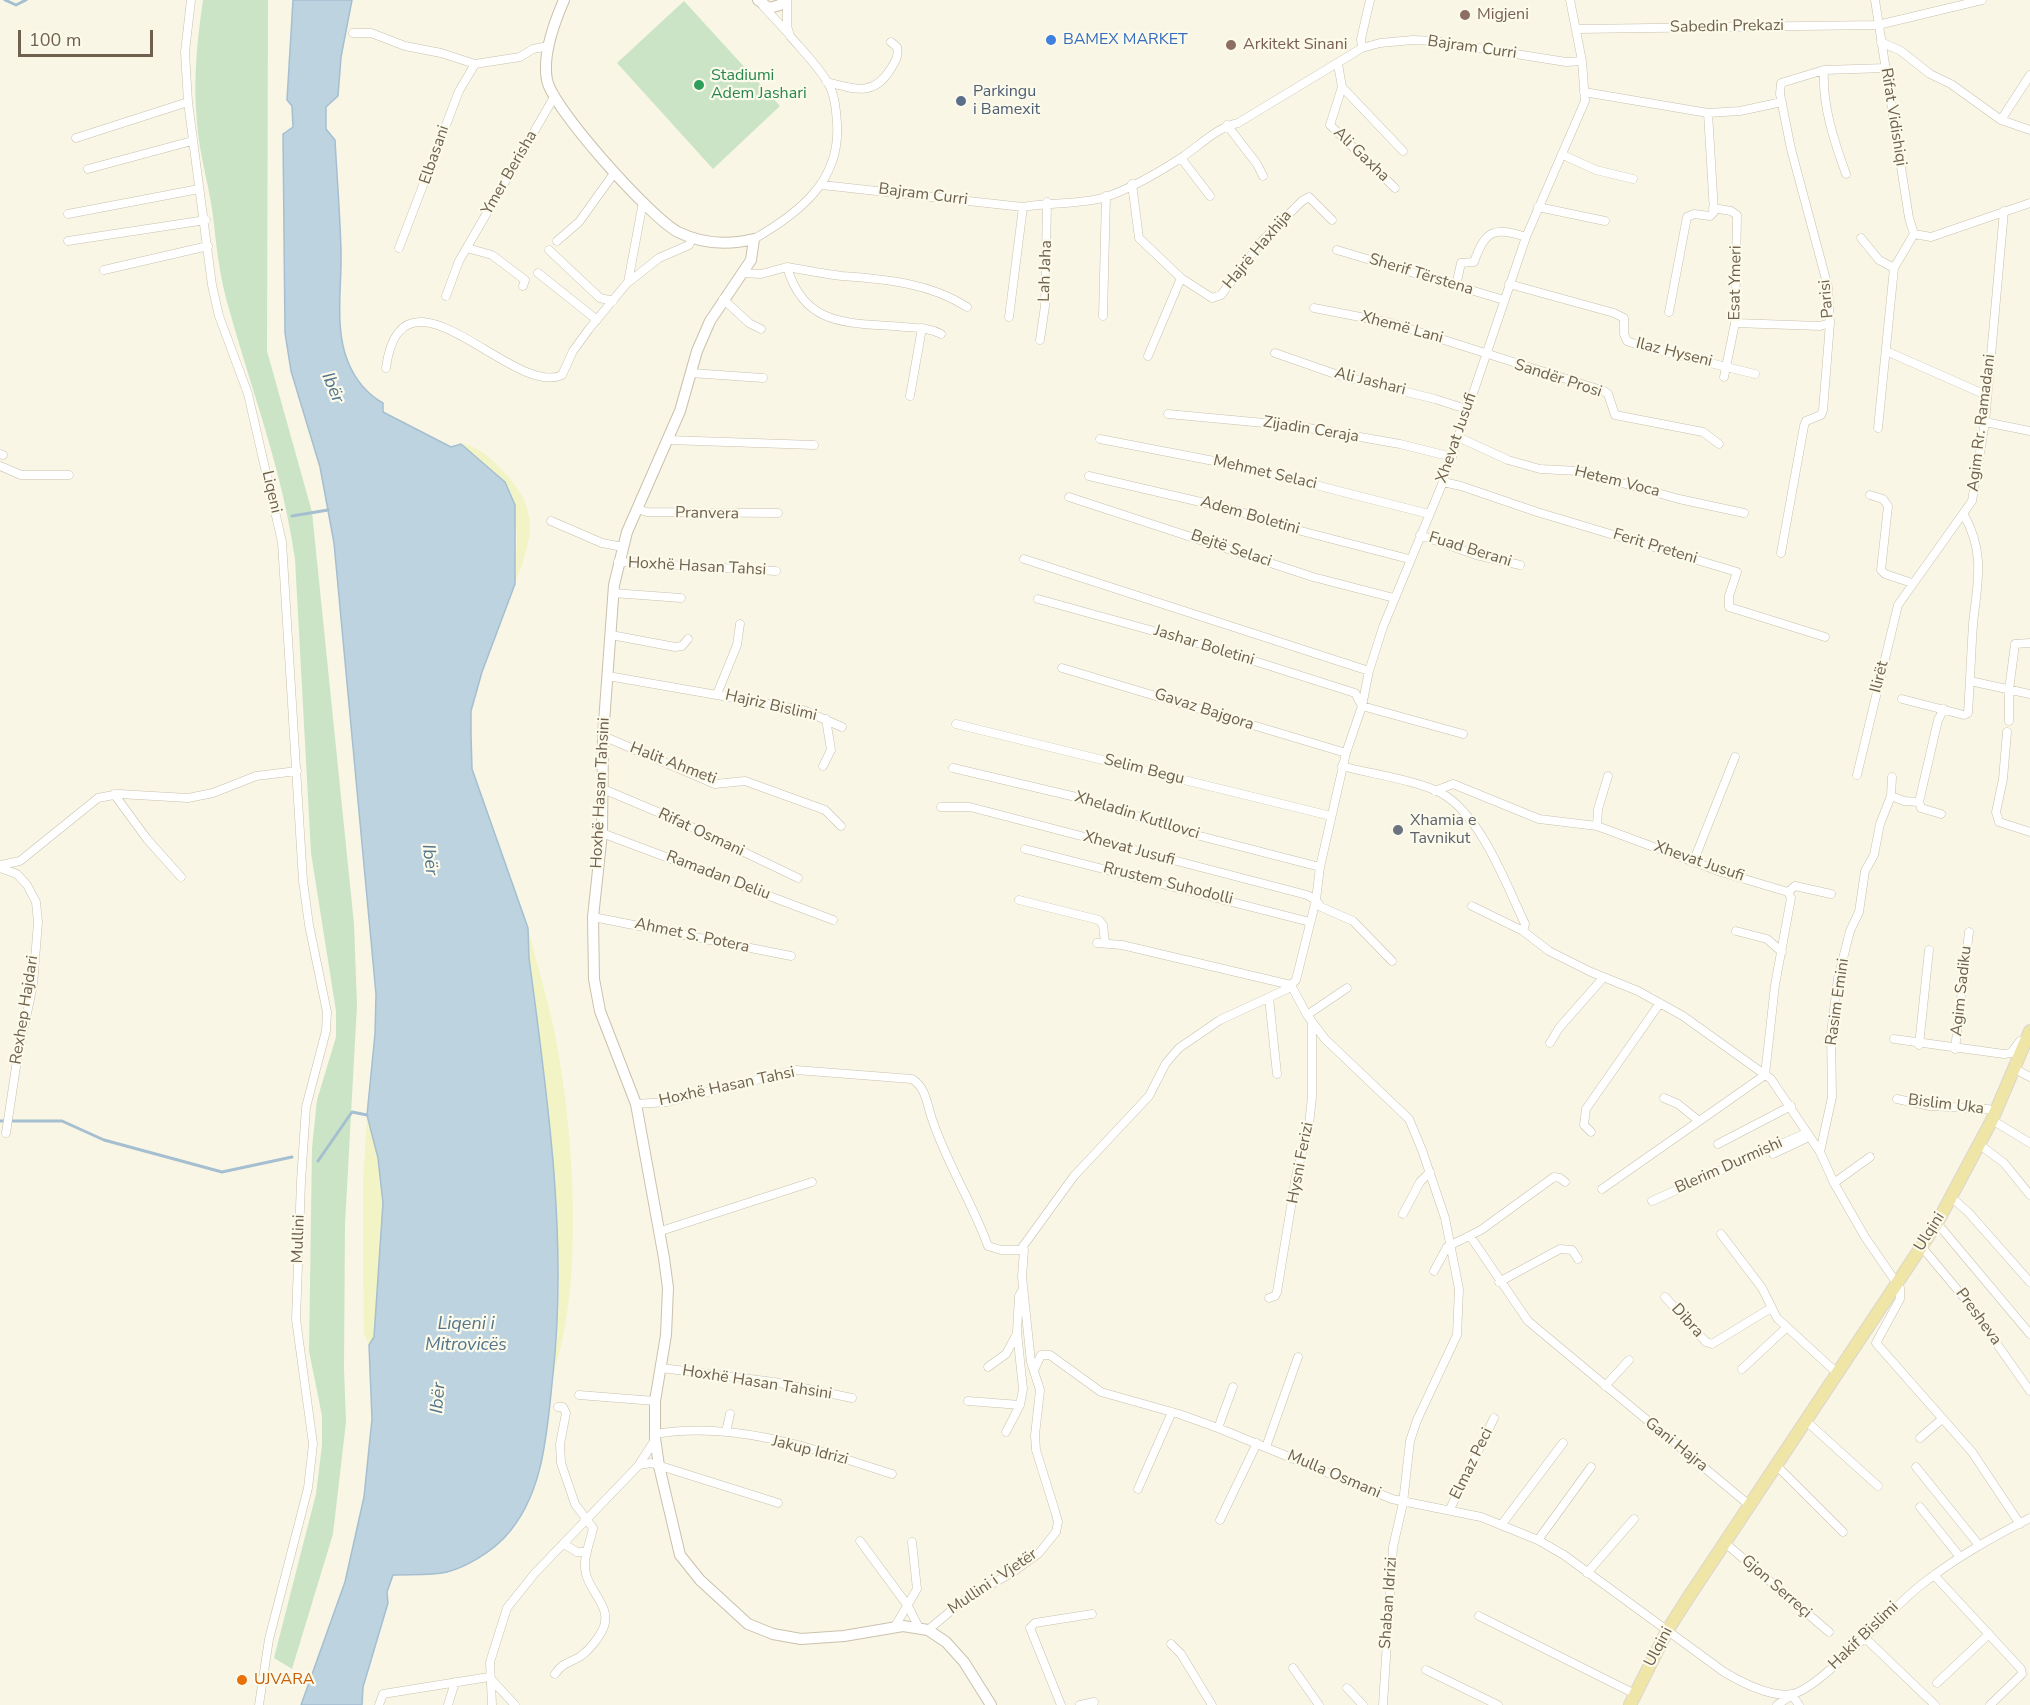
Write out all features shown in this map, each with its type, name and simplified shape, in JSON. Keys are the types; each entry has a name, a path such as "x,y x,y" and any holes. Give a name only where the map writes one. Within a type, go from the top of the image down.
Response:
{"main road":[{"name":"Ulqini","path":"1632,1700 1667,1631 1748,1504 1936,1223 1980,1145 2029,1036"}],"street":[{"name":"Liqeni","path":"191,0 185,52 192,141 206,220 212,285 219,316 248,394 282,542 297,771"},
{"path":"564,0 549,46 546,69 553,99 615,172 666,224 693,237 737,243 754,239 783,222 822,185 831,164 838,133 836,110 827,82 758,0"},
{"path":"758,0 769,8 780,5 785,0"},
{"path":"785,0 786,22 790,36"},
{"path":"1362,48 1361,39 1370,0"},
{"name":"Xhevat Jusufi","path":"1291,985 1299,972 1316,900 1320,867 1342,766 1362,706 1369,670 1394,598 1443,482 1526,237 1585,101 1582,61 1570,0"},
{"name":"Rifat Vidishiqi","path":"1875,0 1908,218 1914,234"},
{"name":"Sabedin Prekazi","path":"1577,29 1878,25 1982,0"},
{"path":"353,33 371,33 474,64 520,57 533,49 549,46"},
{"name":"Bajram Curri","path":"822,185 1023,207 1047,202 1106,196 1181,158 1227,125 1238,123 1362,48 1413,40 1566,62 1582,61"},
{"path":"827,82 861,91 876,86 886,77 898,56 897,47 891,42"},
{"path":"1881,42 1901,51 1930,74 1951,84 2001,120 2030,130"},
{"name":"Elbasani","path":"399,248 459,91 474,64"},
{"name":"Ali Gaxha","path":"1338,64 1342,87 1330,125 1395,188"},
{"path":"1584,92 1708,113 1740,111 1782,102 1781,82 1824,70 1886,68"},
{"path":"1824,70 1824,93 1833,138 1846,174"},
{"path":"2001,120 2030,75"},
{"name":"Ali Gaxha","path":"1342,87 1403,151"},
{"name":"Ymer Berisha","path":"446,296 453,272 553,99"},
{"path":"76,138 188,102"},
{"name":"Parisi","path":"1781,553 1804,426 1811,418 1817,418 1822,411 1830,323 1828,287 1791,149 1782,102"},
{"path":"1669,312 1686,217 1694,214 1710,216 1713,208 1708,113"},
{"path":"1227,125 1257,164 1263,176"},
{"path":"88,169 192,141"},
{"path":"1563,155 1596,170 1633,179"},
{"path":"1181,158 1210,196"},
{"path":"557,241 565,237 579,222 615,172"},
{"name":"Hajrë Haxhija","path":"1132,184 1138,238 1181,278 1206,296 1218,298 1262,242 1302,201 1309,197 1332,220"},
{"path":"68,214 199,189"},
{"path":"1103,316 1106,196"},
{"path":"628,282 643,202"},
{"name":"Lah Jaha","path":"1041,340 1045,306 1047,202"},
{"path":"1878,428 1894,268 1914,234 1931,237 2030,202"},
{"path":"1009,317 1023,207"},
{"path":"1538,207 1605,221"},
{"name":"Esat Ymeri","path":"1713,208 1731,211 1737,215 1736,323 1724,377"},
{"name":"Agim Rr. Ramadani","path":"1902,699 1944,710 1968,713 1974,621 1980,577 1973,535 1965,515 1975,491 1985,422 2004,211"},
{"path":"68,241 206,220"},
{"path":"1455,286 1461,263 1474,262 1482,240 1487,236 1508,232 1526,237"},
{"path":"386,368 394,335 407,325 419,323 454,332 474,341 531,376 557,378 564,373 573,351 628,282 659,258 689,245 693,237"},
{"path":"1861,238 1879,260 1894,268"},
{"name":"Hoxhë Hasan Tahsini","path":"754,239 753,255 710,321 668,440 637,508 618,562 603,736 602,833 593,917 594,979 600,1011 636,1104 661,1231 668,1288 666,1335 655,1401 655,1436 659,1466 680,1555 700,1580 748,1624 773,1634 801,1639 844,1636 894,1628 923,1629"},
{"path":"104,270 208,246"},
{"path":"467,248 492,255 523,279 525,282 523,286"},
{"path":"549,250 600,298 613,301"},
{"name":"Sherif Tërstena","path":"1337,250 1504,300"},
{"path":"787,267 799,294 826,318 922,328 941,334"},
{"path":"743,273 760,274 787,267 840,276 890,280 942,294 967,307"},
{"path":"538,273 597,320"},
{"path":"1148,356 1181,278"},
{"name":"Ilaz Hyseni","path":"1509,284 1614,313 1624,318 1624,334 1627,341 1755,374"},
{"path":"723,299 749,323 761,329"},
{"name":"Xhemë Lani","path":"1314,308 1391,323 1488,353"},
{"path":"1736,323 1820,326 1830,323"},
{"path":"910,396 922,328"},
{"path":"1886,351 1986,395"},
{"name":"Ali Jashari","path":"1275,353 1338,375 1466,409"},
{"name":"Sandër Prosi","path":"1488,353 1604,391 1608,394 1615,415 1703,432 1719,444"},
{"path":"691,373 763,378"},
{"name":"Zijadin Ceraja","path":"1168,414 1297,426 1400,444 1452,457"},
{"path":"1985,422 2030,431"},
{"name":"Hetem Voca","path":"1458,437 1508,460 1540,469 1579,471 1679,499 1744,513"},
{"name":"Mehmet Selaci","path":"1100,439 1245,467 1429,514"},
{"path":"668,440 814,445"},
{"path":"0,466 21,475 69,475"},
{"name":"Adem Boletini","path":"1089,476 1235,510 1274,524 1409,560"},
{"name":"Ferit Preteni","path":"1443,482 1737,572 1729,596 1729,607 1825,637"},
{"path":"1870,495 1883,499 1888,506 1881,570 1912,583"},
{"name":"Bejtë Selaci","path":"1069,497 1313,577 1394,598"},
{"name":"Pranvera","path":"637,508 647,512 778,513"},
{"name":"Ilirët","path":"1857,775 1898,605 1912,583 1965,515"},
{"name":"Hoxhë Hasan Tahsi","path":"551,521 602,543 622,547"},
{"name":"Fuad Berani","path":"1420,535 1476,555 1520,565"},
{"path":"1024,559 1369,670"},
{"name":"Hoxhë Hasan Tahsi","path":"618,562 776,571"},
{"name":"Hoxhë Hasan Tahsi","path":"614,593 681,598"},
{"name":"Jashar Boletini","path":"1038,599 1204,645 1355,693 1362,706"},
{"name":"Hajriz Bislimi","path":"717,694 737,645 740,624"},
{"path":"611,635 675,647 682,646 688,639"},
{"path":"2008,721 2009,690 2015,644 2030,643"},
{"name":"Gavaz Bajgora","path":"1062,668 1346,753"},
{"name":"Hajriz Bislimi","path":"608,676 803,710 842,727"},
{"path":"1970,681 2030,694"},
{"path":"1362,706 1463,734"},
{"path":"1941,814 1924,810 1919,802 1938,720 1944,710"},
{"name":"Hajriz Bislimi","path":"823,766 831,750 826,719"},
{"name":"Selim Begu","path":"956,724 1331,816"},
{"path":"2007,732 2003,779 1996,812 1999,822 2030,832"},
{"name":"Halit Ahmeti","path":"603,736 716,784 745,781 825,810 841,826"},
{"path":"1694,860 1735,757"},
{"name":"Xhevat Jusufi","path":"1342,766 1435,791 1461,810 1489,848 1525,924 1523,931"},
{"name":"Xheladin Kutllovci","path":"953,768 1076,797 1200,836 1320,867"},
{"name":"Rexhep Hajdari","path":"0,866 21,861 47,841 83,807 98,798 114,794 188,798 213,793 256,776 297,771"},
{"name":"Mullini","path":"259,1705 269,1639 308,1488 313,1444 296,1319 306,1107 326,1031 327,1012 306,908 297,771"},
{"path":"1597,826 1598,809 1608,776"},
{"path":"1892,777 1891,796 1904,801 1919,802"},
{"name":"Xhevat Jusufi","path":"1435,791 1453,784 1539,819 1597,826 1694,860 1720,872 1788,892"},
{"name":"Rifat Osmani","path":"603,789 679,821 798,878"},
{"path":"114,794 143,835 181,877"},
{"name":"Rasim Emini","path":"1820,1152 1832,1096 1831,1034 1838,978 1850,931 1859,912 1865,871 1874,855 1880,824 1891,796"},
{"name":"Xhevat Jusufi","path":"941,807 970,807 1307,895 1316,900 1321,907 1353,921 1392,961"},
{"name":"Ramadan Deliu","path":"602,833 833,920"},
{"name":"Rrustem Suhodolli","path":"1025,849 1310,922"},
{"name":"Rexhep Hajdari","path":"0,866 17,874 27,885 36,902 38,922 33,985 17,1060 6,1133"},
{"path":"1602,1189 1766,1075 1775,985 1790,911 1791,898 1788,892 1795,885 1831,894"},
{"path":"1019,900 1099,920 1103,924 1101,943 1291,985"},
{"path":"1472,906 1523,931 1549,951 1603,978 1638,991 1697,1024 1766,1075 1791,1106 1820,1152 1834,1183 1900,1288 1900,1299 1876,1342 1983,1466 2020,1524"},
{"name":"Ahmet S. Potera","path":"593,917 652,926 791,957"},
{"path":"1736,931 1767,939 1782,952"},
{"name":"Agim Sadiku","path":"1955,1049 1969,933"},
{"path":"1919,1045 1929,950"},
{"path":"1550,1043 1570,1015 1603,978"},
{"path":"1021,1249 1074,1176 1149,1096 1166,1064 1179,1048 1220,1020 1269,999 1291,985"},
{"name":"Hysni Ferizi","path":"1291,985 1309,1019 1325,1039 1409,1119 1430,1172 1452,1245 1459,1288 1457,1335 1412,1434 1403,1503"},
{"path":"1309,1019 1347,988"},
{"path":"1269,999 1277,1074"},
{"path":"1591,1132 1584,1125 1586,1109 1660,1003"},
{"name":"Hysni Ferizi","path":"1269,1298 1275,1296 1277,1292 1296,1176 1309,1125 1312,1097 1309,1019"},
{"name":"Agim Sadiku","path":"1894,1039 1919,1045 2011,1053 2019,1041 2029,1036"},
{"path":"2015,1069 2030,1077"},
{"name":"Hoxhë Hasan Tahsi","path":"636,1104 667,1102 796,1070 915,1080 923,1090 947,1159 977,1216 988,1246 1001,1250 1021,1249"},
{"path":"1664,1098 1678,1104 1699,1121"},
{"name":"Bislim Uka","path":"1897,1099 1930,1106 1988,1109 1994,1116"},
{"name":"Blerim Durmishi","path":"1718,1144 1791,1106"},
{"path":"1994,1116 2030,1143"},
{"name":"Blerim Durmishi","path":"1773,1154 1808,1135"},
{"name":"Blerim Durmishi","path":"1652,1201 1808,1135"},
{"path":"1980,1145 2004,1163 2030,1195"},
{"path":"1834,1183 1870,1157"},
{"path":"1403,1214 1420,1182 1430,1172"},
{"path":"1434,1271 1444,1249 1470,1236 1554,1177 1565,1182"},
{"path":"661,1231 812,1182"},
{"path":"1951,1197 1968,1212 2030,1282"},
{"path":"1936,1223 2030,1334"},
{"path":"1721,1234 1762,1288 1771,1308 1787,1328 1837,1373"},
{"name":"Gani Hajra","path":"1470,1236 1499,1282 1528,1321 1748,1504"},
{"name":"Presheva","path":"1921,1246 1961,1293 2030,1390"},
{"name":"Mullini i Vjetër","path":"923,1629 965,1599 1013,1572 1039,1552 1056,1532 1058,1522 1036,1450 1035,1435 1040,1390 1035,1368 1031,1362 1023,1287 1025,1252 1021,1249"},
{"path":"1499,1282 1560,1249 1572,1250 1578,1259"},
{"name":"Mullini i Vjetër","path":"1006,1432 1020,1405 1023,1380 1017,1332 1019,1296 1023,1287"},
{"name":"Dibra","path":"1665,1297 1700,1336 1712,1344 1771,1308"},
{"path":"1743,1369 1787,1328"},
{"name":"Mullini i Vjetër","path":"988,1367 1006,1354 1017,1332"},
{"name":"Mulla Osmani","path":"1035,1368 1041,1355 1050,1355 1101,1392 1169,1411 1218,1428 1403,1503"},
{"name":"Mulla Osmani","path":"1266,1447 1298,1357"},
{"path":"1605,1386 1629,1360"},
{"name":"Hoxhë Hasan Tahsini","path":"661,1368 774,1382 852,1398"},
{"path":"1218,1428 1233,1388"},
{"path":"579,1395 655,1401"},
{"path":"968,1401 1020,1405"},
{"path":"555,1674 564,1663 588,1650 604,1627 603,1607 586,1575 586,1552 593,1528 575,1504 561,1463 560,1444 566,1413 563,1407 558,1407"},
{"path":"1137,1485 1169,1411"},
{"path":"726,1432 730,1414"},
{"name":"Elmaz Peci","path":"1450,1509 1494,1418"},
{"path":"1920,1438 1942,1419"},
{"path":"1805,1420 1878,1486"},
{"name":"Jakup Idrizi","path":"655,1436 688,1430 726,1432 822,1452 892,1474"},
{"path":"492,1705 489,1677 492,1651 507,1608 638,1466 655,1436"},
{"path":"1220,1520 1257,1443"},
{"path":"1502,1524 1563,1443"},
{"path":"638,1466 648,1463 778,1503"},
{"path":"1775,1464 1843,1532"},
{"path":"1538,1539 1591,1467"},
{"path":"1916,1467 1978,1544"},
{"name":"Elmaz Peci","path":"1403,1503 1450,1509 1502,1524 1538,1539 1667,1631"},
{"name":"Shaban Idrizi","path":"1383,1705 1391,1574 1403,1503"},
{"path":"1920,1507 1959,1557"},
{"name":"Hakif Bislimi","path":"1777,1705 1826,1674 1903,1599 1934,1575 1978,1544 2030,1518"},
{"path":"1587,1573 1634,1519"},
{"path":"860,1541 923,1629 946,1642 964,1662 991,1705"},
{"path":"894,1628 908,1606 917,1582 912,1542"},
{"name":"Gjon Serreçi","path":"1724,1542 1829,1632"},
{"path":"564,1544 577,1552 586,1552"},
{"path":"1934,1575 2021,1669 2022,1674 2018,1679 1990,1705"},
{"path":"1061,1705 1030,1628 1035,1623 1092,1614"},
{"name":"Ulqini","path":"1479,1616 1632,1700"},
{"path":"1667,1631 1736,1679 1765,1690 1792,1695 1800,1705"},
{"path":"1937,1683 1989,1634"},
{"path":"1863,1636 1935,1705"},
{"path":"1171,1644 1181,1653 1212,1705"},
{"path":"1293,1668 1319,1705"},
{"path":"1426,1670 1498,1705"},
{"path":"378,1705 384,1694 489,1677"},
{"path":"489,1677 515,1705"},
{"path":"448,1705 455,1683"},
{"path":"1347,1688 1363,1705"},
{"path":"1080,1705 1094,1702"}],"shaded area":[{"path":"203,0 268,0 267,351 312,512 354,924 357,1005 345,1224 346,1422 333,1534 292,1669 274,1658 316,1494 322,1445 322,1416 309,1351 312,1148 317,1100 336,1037 336,1011 311,853 295,559 275,463 224,288 198,135 197,46"},
{"name":"Stadiumi Adem Jashari","path":"684,1 780,106 713,169 617,63"}],"sand":[{"path":"461,444 476,448 492,460 510,479 527,507 530,520 527,549 515,584 517,533 505,482"},
{"path":"528,928 554,1030 567,1112 571,1157 573,1250 563,1337 553,1375 557,1345 559,1285 557,1225 529,958"},
{"path":"367,1115 378,1158 383,1203 374,1338 369,1345 364,1334 363,1270 363,1184"}],"water":[{"name":"Liqeni i Mitrovicës","path":"293,0 352,0 341,57 338,96 326,107 326,129 335,140 341,251 340,321 348,362 362,386 383,403 383,412 451,447 461,444 505,482 515,505 515,584 482,672 471,711 472,769 528,928 529,958 548,1113 557,1219 557,1323 549,1417 542,1460 529,1501 505,1537 471,1562 455,1570 440,1573 393,1575 387,1592 388,1603 363,1687 362,1705 301,1705 345,1582 364,1497 372,1419 369,1345 374,1337 383,1203 378,1158 367,1115 375,1034 376,994 334,543 320,467 291,371 285,333 283,134 293,127 292,106 287,100"}],"waterway":[{"path":"5,0 16,5 26,0"},
{"path":"292,516 328,510"},
{"path":"318,1161 352,1112 367,1115"},
{"path":"0,1121 62,1121 104,1140 222,1172 292,1157"}],"place":[{"name":"Migjeni","path":"1465,15"},
{"name":"BAMEX MARKET","path":"1051,40"},
{"name":"Arkitekt Sinani","path":"1231,45"},
{"name":"Stadiumi Adem Jashari","path":"699,85"},
{"name":"Parkingu i Bamexit","path":"961,101"},
{"name":"Xhamia e Tavnikut","path":"1398,830"},
{"name":"UJVARA","path":"242,1680"}],"water label":[{"name":"Ibër","path":"332,388"},
{"name":"Ibër","path":"429,860"},
{"name":"Ibër","path":"439,1398"}]}
